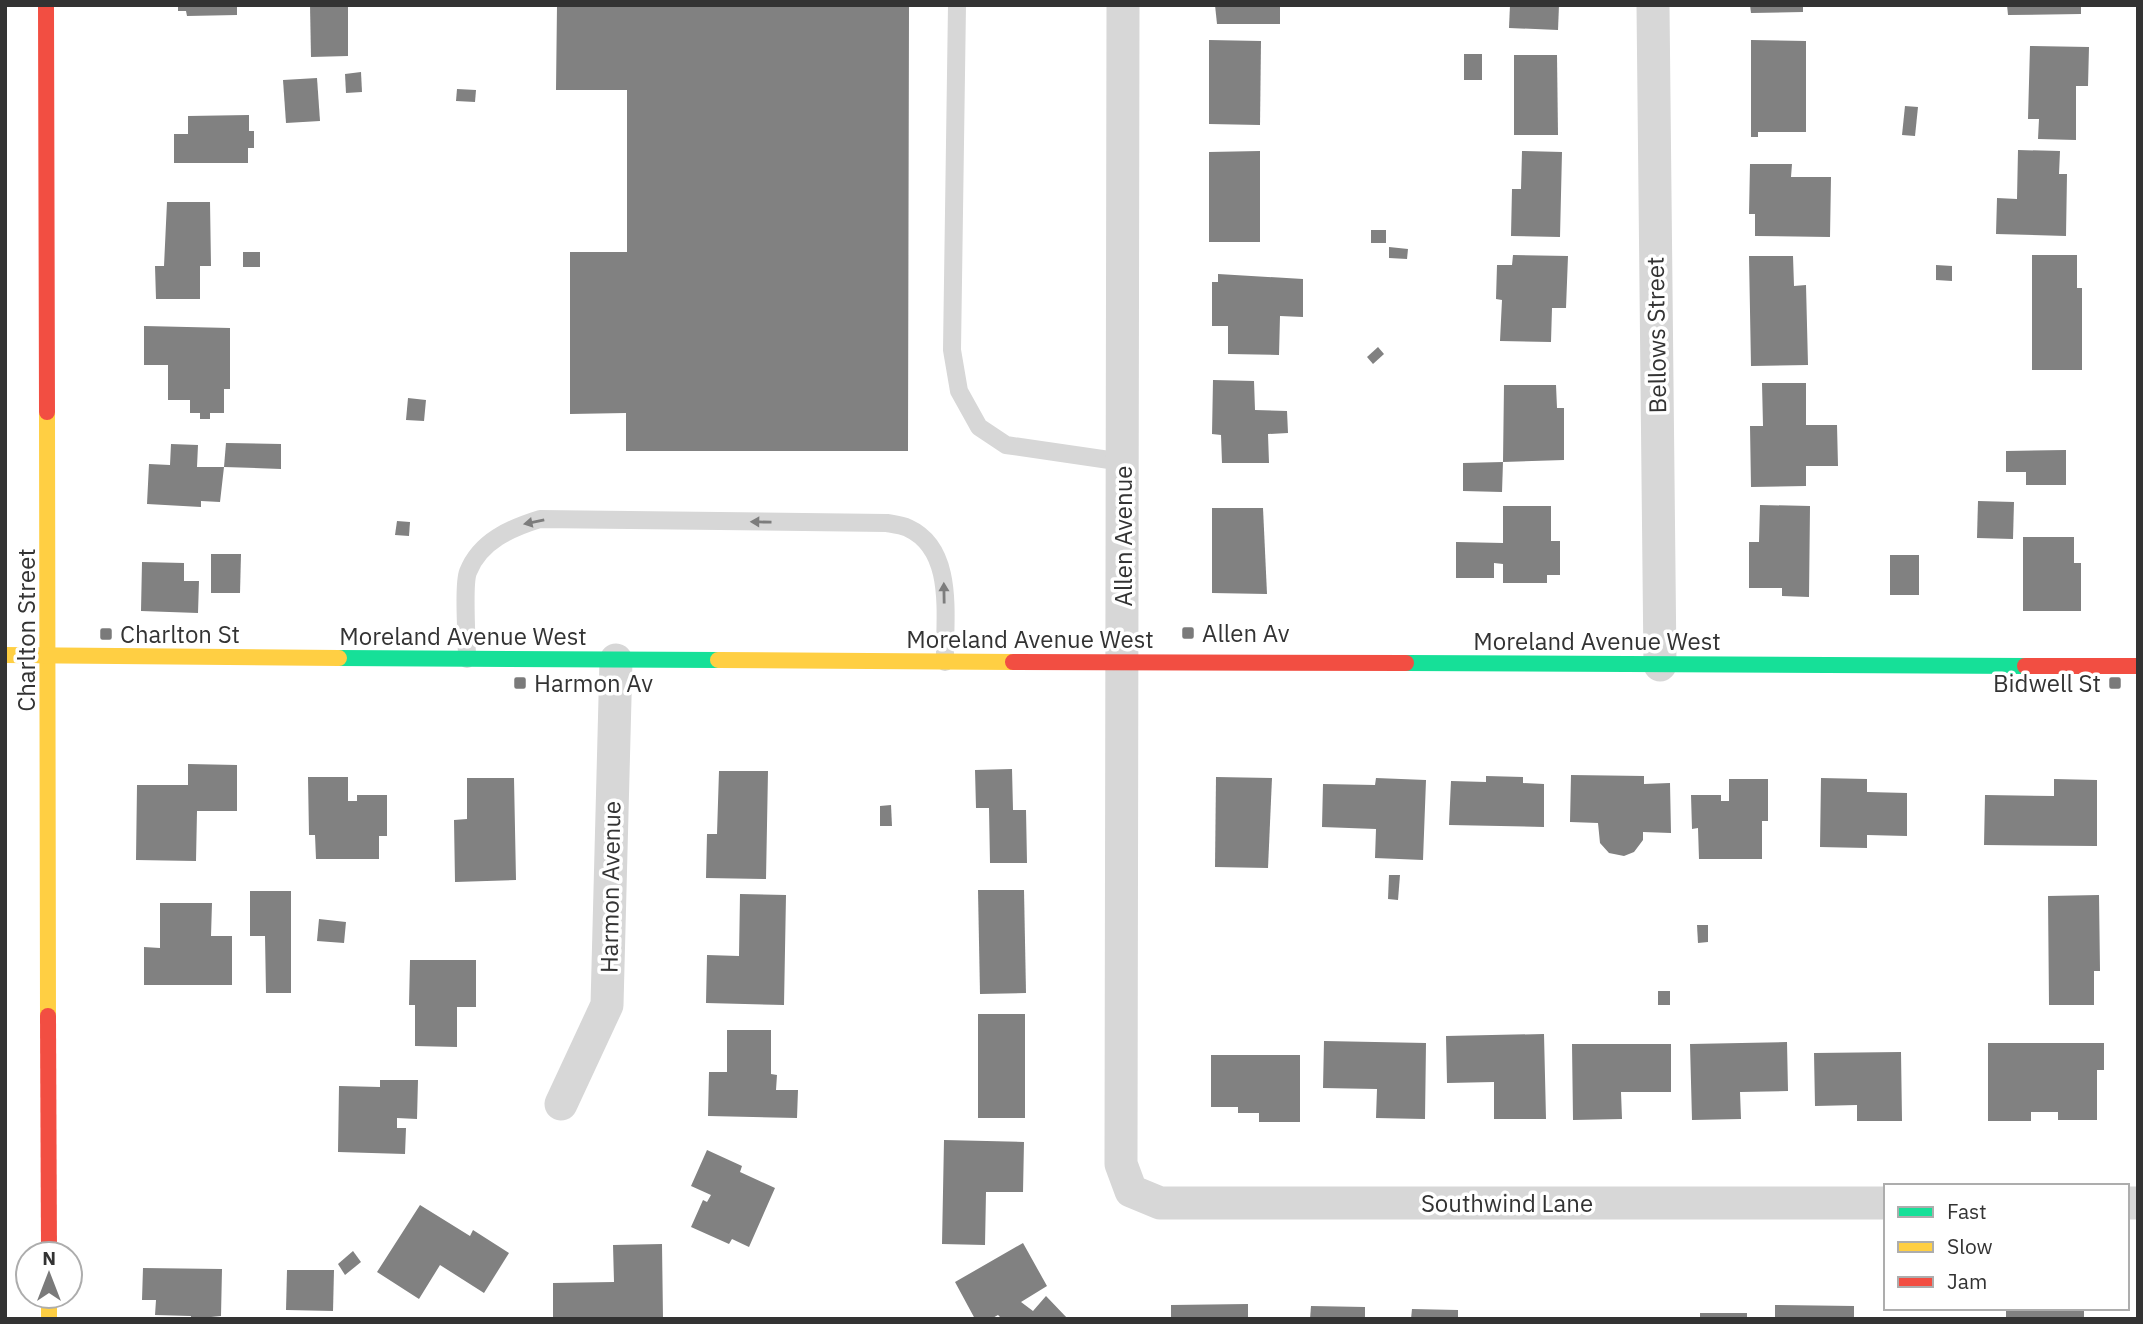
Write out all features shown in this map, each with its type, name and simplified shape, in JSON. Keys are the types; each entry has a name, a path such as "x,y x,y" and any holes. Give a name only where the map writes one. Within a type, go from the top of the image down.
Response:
{"street":[{"name":"Charlton Street","path":"46,5 50,656 49,1240"},
{"name":"Allen Avenue","path":"1123,5 1121,1164 1131,1191"},
{"name":"Bellows Street","path":"1653,5 1660,664"},
{"name":"Moreland Avenue West","path":"5,655 945,662 2138,666"},
{"name":"Harmon Avenue","path":"561,1104 607,1006 616,660"},
{"name":"Southwind Lane","path":"1131,1191 1160,1203 1884,1203"}],"lane":[{"path":"957,5 952,350 959,391 979,427 1006,445 1123,462"},
{"path":"467,659 467,574 477,556 493,541 512,528 540,519 887,523 907,527 935,551 943,574 945,662"}],"building":[{"path":"178,5 237,5 237,15 187,16 186,11 178,11"},
{"path":"310,5 348,5 348,56 311,57"},
{"path":"557,5 909,5 908,451 626,451 626,413 570,414 570,252 627,252 627,90 556,90"},
{"path":"1215,5 1280,5 1280,24 1217,24"},
{"path":"1510,5 1559,5 1558,30 1509,28"},
{"path":"1750,5 1803,5 1803,12 1751,13"},
{"path":"2007,5 2081,5 2081,14 2008,15"},
{"path":"1209,40 1261,41 1260,125 1209,124"},
{"path":"1751,40 1806,41 1806,132 1758,132 1758,137 1751,137"},
{"path":"2030,46 2089,47 2088,86 2076,86 2076,140 2038,139 2039,119 2028,119"},
{"path":"1464,54 1482,54 1482,80 1464,80"},
{"path":"1514,55 1557,55 1558,135 1514,135"},
{"path":"361,72 362,92 346,93 345,74"},
{"path":"317,78 320,121 286,123 283,80"},
{"path":"457,89 476,90 475,102 456,101"},
{"path":"1905,106 1918,107 1915,136 1902,135"},
{"path":"249,115 249,131 254,131 254,148 248,148 248,163 174,163 174,134 188,134 188,116"},
{"path":"2018,150 2060,151 2059,174 2067,174 2066,236 1996,234 1997,198 2017,199"},
{"path":"1260,151 1260,242 1209,242 1209,152"},
{"path":"1522,151 1562,152 1560,237 1511,236 1512,189 1521,189"},
{"path":"1750,164 1792,164 1791,177 1831,177 1830,237 1755,236 1755,214 1749,214"},
{"path":"167,202 210,202 211,266 200,266 200,299 156,299 155,266 164,266"},
{"path":"1371,230 1386,230 1386,243 1371,243"},
{"path":"1389,247 1408,249 1407,259 1389,258"},
{"path":"243,252 260,252 260,267 243,267"},
{"path":"1513,255 1568,256 1566,308 1552,308 1551,342 1500,341 1502,300 1496,299 1497,265 1512,265"},
{"path":"2032,255 2077,255 2077,288 2082,288 2082,370 2032,370"},
{"path":"1749,256 1793,256 1794,286 1806,285 1808,365 1751,366"},
{"path":"1936,265 1952,266 1952,281 1936,280"},
{"path":"1218,274 1303,279 1303,317 1280,316 1279,355 1228,354 1228,326 1212,326 1212,282 1218,282"},
{"path":"144,326 230,328 230,389 224,389 224,413 210,413 210,419 200,419 200,413 190,413 190,400 168,400 168,365 144,365"},
{"path":"1378,347 1384,354 1373,364 1367,357"},
{"path":"1213,380 1254,381 1255,410 1287,411 1288,433 1268,434 1269,463 1222,463 1221,435 1212,434"},
{"path":"1762,383 1806,383 1806,425 1837,425 1838,466 1806,466 1806,486 1751,487 1750,426 1763,426"},
{"path":"1504,385 1556,385 1557,408 1564,408 1564,460 1503,462"},
{"path":"408,398 426,400 424,421 406,420"},
{"path":"226,443 281,444 281,469 224,467"},
{"path":"171,444 198,445 197,467 224,467 220,502 201,501 201,507 147,504 149,464 170,465"},
{"path":"2066,450 2066,485 2026,485 2026,472 2006,472 2006,451"},
{"path":"1503,462 1502,492 1463,491 1463,463"},
{"path":"1978,501 2014,502 2013,539 1977,538"},
{"path":"1760,505 1810,506 1809,597 1782,596 1782,588 1749,588 1749,542 1759,542"},
{"path":"1503,506 1551,506 1551,541 1560,541 1560,575 1547,575 1547,583 1503,583 1503,564 1494,563 1494,578 1456,578 1456,542 1503,543"},
{"path":"1212,508 1263,508 1267,594 1212,593"},
{"path":"397,521 410,522 409,536 395,535"},
{"path":"2023,537 2074,537 2074,563 2081,563 2081,611 2023,611"},
{"path":"211,554 241,554 240,593 211,593"},
{"path":"1890,555 1919,555 1919,595 1890,595"},
{"path":"142,562 184,563 184,581 199,581 198,613 141,611"},
{"path":"188,764 237,765 237,811 197,811 196,861 136,860 137,785 188,785"},
{"path":"1012,769 1013,810 1026,810 1027,863 990,863 989,808 976,808 975,770"},
{"path":"719,771 768,771 766,879 706,878 707,834 717,834"},
{"path":"1571,775 1644,776 1644,784 1670,783 1671,833 1643,832 1643,840 1634,852 1624,856 1609,853 1600,843 1598,823 1570,822"},
{"path":"1486,776 1523,777 1523,783 1544,784 1544,827 1449,825 1451,781 1486,782"},
{"path":"308,777 348,777 348,801 357,801 357,795 387,795 387,836 379,836 379,859 316,859 315,835 309,835"},
{"path":"1216,777 1272,778 1268,868 1215,867"},
{"path":"467,778 514,778 516,880 455,882 454,820 467,819"},
{"path":"1376,778 1426,780 1423,860 1375,858 1376,829 1322,827 1323,784 1375,785"},
{"path":"1821,778 1867,779 1867,792 1907,793 1907,836 1867,835 1867,848 1820,847"},
{"path":"1729,779 1768,779 1768,821 1762,821 1762,859 1699,859 1698,828 1692,829 1691,795 1721,795 1721,801 1729,801"},
{"path":"2054,779 2097,780 2097,846 1984,845 1985,795 2054,796"},
{"path":"891,805 892,826 880,826 880,806"},
{"path":"1389,875 1400,875 1398,900 1388,899"},
{"path":"978,890 1024,890 1026,993 980,994"},
{"path":"250,891 291,891 291,993 266,993 265,936 250,936"},
{"path":"740,894 786,895 784,1005 706,1003 707,955 739,956"},
{"path":"2099,895 2100,971 2094,971 2094,1005 2049,1005 2048,896"},
{"path":"160,903 212,903 211,936 232,936 232,985 144,985 144,947 160,948"},
{"path":"319,919 346,922 344,943 317,941"},
{"path":"1697,925 1708,925 1708,942 1698,943"},
{"path":"410,960 476,960 476,1007 457,1007 457,1047 415,1046 415,1005 409,1005"},
{"path":"1658,991 1670,991 1670,1005 1658,1005"},
{"path":"978,1014 1025,1014 1025,1118 978,1118"},
{"path":"727,1030 771,1030 771,1074 777,1075 776,1090 798,1090 797,1118 708,1116 709,1072 727,1072"},
{"path":"1544,1034 1546,1119 1494,1119 1494,1082 1447,1083 1446,1036"},
{"path":"1324,1041 1426,1043 1425,1119 1376,1118 1377,1089 1323,1088"},
{"path":"1787,1042 1788,1091 1740,1092 1741,1119 1692,1120 1690,1044"},
{"path":"1988,1043 2104,1043 2104,1070 2097,1070 2097,1120 2058,1120 2058,1112 2031,1112 2031,1121 1988,1121"},
{"path":"1572,1044 1671,1044 1671,1092 1621,1092 1622,1119 1573,1120"},
{"path":"1901,1052 1902,1121 1857,1121 1857,1105 1815,1106 1814,1053"},
{"path":"1211,1055 1300,1055 1300,1122 1259,1122 1259,1113 1238,1113 1238,1107 1211,1107"},
{"path":"380,1080 418,1080 417,1119 397,1118 397,1128 406,1128 405,1154 338,1152 339,1086 380,1087"},
{"path":"944,1140 1024,1142 1023,1192 986,1192 985,1245 942,1244"},
{"path":"707,1150 742,1166 740,1172 775,1188 749,1247 732,1239 729,1244 691,1227 703,1200 707,1202 711,1195 691,1186"},
{"path":"420,1205 470,1236 473,1230 509,1253 484,1293 440,1265 419,1299 377,1272"},
{"path":"1023,1243 1047,1286 1021,1302 1033,1311 1046,1296 1068,1319 1002,1319 998,1315 991,1319 975,1319 955,1282"},
{"path":"662,1244 663,1319 553,1319 553,1283 614,1282 613,1245"},
{"path":"353,1251 361,1262 345,1275 338,1264"},
{"path":"143,1268 222,1269 221,1316 191,1319 191,1316 155,1315 156,1300 142,1300"},
{"path":"287,1270 334,1270 333,1311 286,1310"},
{"path":"1248,1304 1248,1319 1171,1319 1171,1305"},
{"path":"1775,1305 1854,1306 1854,1319 1775,1319"},
{"path":"1311,1306 1365,1307 1365,1319 1310,1319"},
{"path":"1412,1309 1458,1310 1458,1319 1411,1319"},
{"path":"2006,1310 2084,1310 2084,1319 2006,1319"},
{"path":"1700,1313 1747,1313 1747,1319 1700,1319"}],"traffic: fast":[{"path":"339,658 718,660"},
{"path":"1406,663 2025,666"}],"traffic: slow":[{"path":"47,412 48,1016"},
{"path":"5,655 339,658"},
{"path":"718,660 1013,662"},
{"path":"49,1310 49,1319"}],"traffic: jam":[{"path":"46,5 47,412"},
{"path":"1013,662 1406,663"},
{"path":"2025,666 2138,666"},
{"path":"48,1016 49,1240"}],"place":[{"name":"Allen Av","path":"1188,633"},
{"name":"Charlton St","path":"106,634"},
{"name":"Harmon Av","path":"520,683"},
{"name":"Bidwell St","path":"2115,683"}]}
